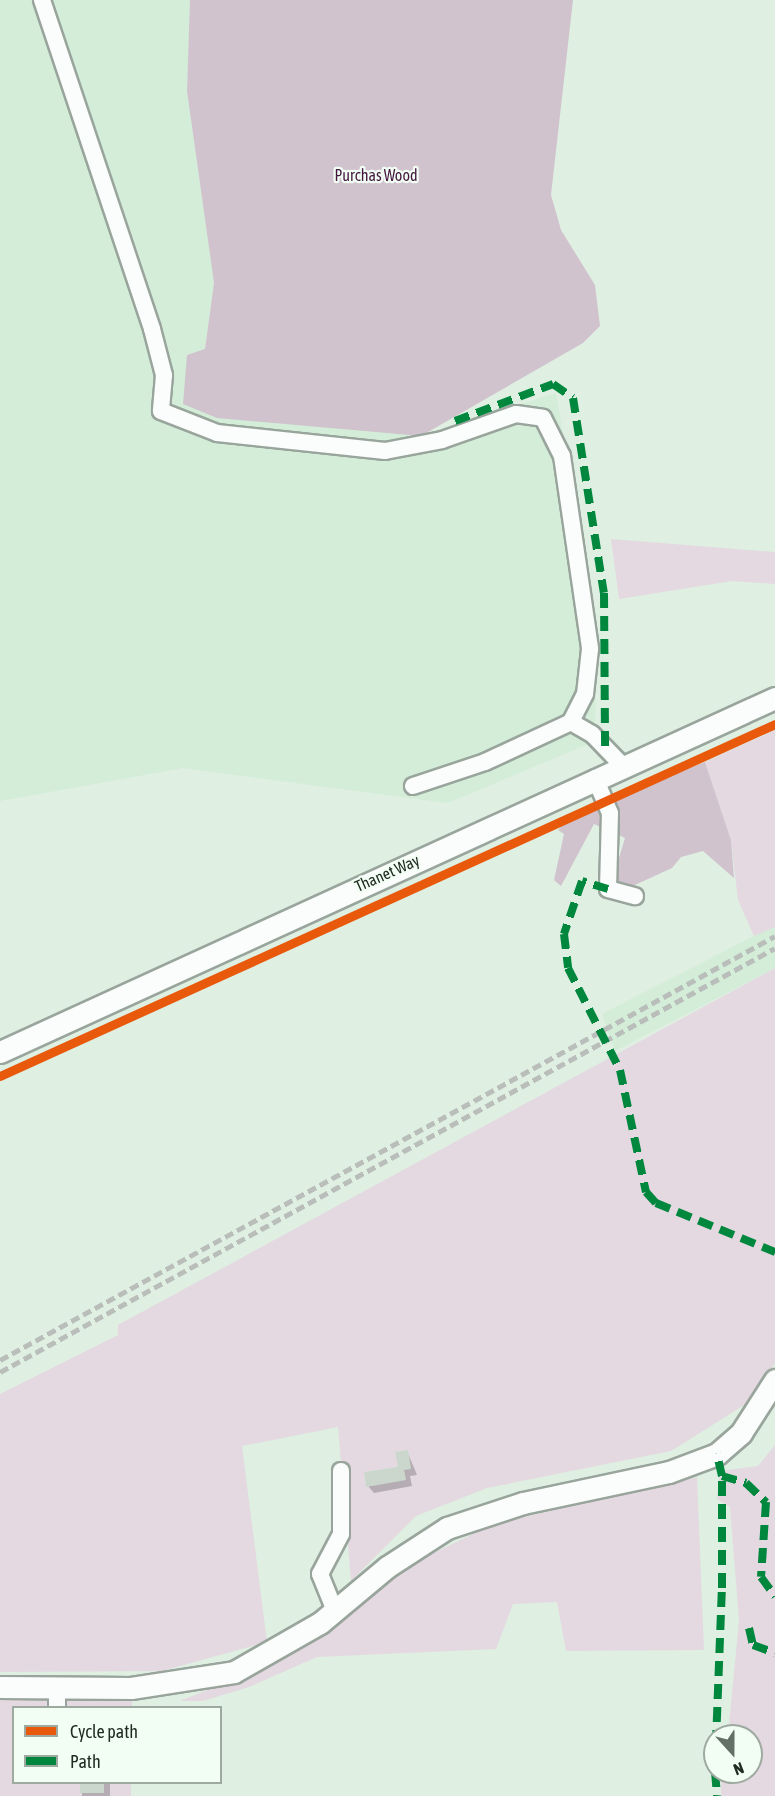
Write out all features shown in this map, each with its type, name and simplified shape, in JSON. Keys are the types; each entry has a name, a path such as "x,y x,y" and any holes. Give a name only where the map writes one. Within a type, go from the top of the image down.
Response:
{"main road":[{"name":"Thanet Way","path":"0,1052 775,698"},
{"path":"0,1687 57,1697 217,1677 266,1657 336,1611 404,1555 471,1517 669,1473 717,1454 741,1433 775,1380"}],"lane":[{"path":"42,0 152,329 164,375 161,411 217,433 385,451 442,440 516,414 543,418 562,456 590,649 585,694 571,723 413,786"},
{"path":"571,723 592,734 623,766"},
{"path":"596,778 609,813 609,889 635,896"},
{"path":"336,1611 320,1574 341,1534 341,1471"}],"shaded area":[{"path":"0,0 190,0 187,91 214,283 205,349 421,436 556,393 597,626 595,724 588,744 448,803 183,768 0,801"},
{"path":"611,539 775,552 775,584 732,581 619,599"},
{"path":"775,730 775,927 754,936 738,900 731,840 705,762"},
{"path":"775,925 775,968 615,1051 602,1014"},
{"path":"775,968 775,1363 749,1402 671,1451 487,1488 416,1516 351,1581 338,1427 242,1446 267,1642 162,1671 0,1672 0,1394 118,1335 118,1325","holes":["408,1450 411,1469 404,1470 406,1480 366,1487 364,1472 398,1467 395,1452"]},
{"path":"775,1445 775,1796 721,1796 721,1784 763,1784 763,1724 729,1724 739,1620 730,1507 717,1499 720,1471 758,1466"},
{"path":"697,1477 704,1650 566,1651 557,1602 513,1604 496,1649 317,1657 249,1687 203,1701 180,1701 286,1658 396,1571 494,1524"},
{"path":"0,1698 132,1698 132,1706 12,1706 12,1784 80,1784 80,1793 104,1793 104,1784 131,1784 131,1796 0,1796"}],"green space":[{"name":"Purchas Wood","path":"190,0 573,0 551,195 561,230 595,285 600,326 583,343 421,436 217,418 183,404 187,355 205,349 214,283 187,91"},
{"path":"705,762 731,840 734,878 703,851 681,857 672,868 624,890 612,881 625,838 594,824 561,886 554,880 564,834 558,830 570,817"}],"building":[{"path":"408,1450 411,1469 404,1470 406,1480 366,1487 364,1472 398,1467 395,1452"},
{"path":"80,1784 104,1784 104,1793 80,1793"}],"railway":[{"path":"0,1360 775,936"},
{"path":"0,1372 775,948"}],"marked path":[{"path":"455,421 553,384 573,398 604,593 605,747"},
{"path":"608,889 582,881 564,934 568,968 620,1070 646,1192 656,1203 775,1252"},
{"path":"717,1454 722,1476 722,1588 717,1724"},
{"path":"722,1476 746,1483 766,1502 761,1577 775,1596"},
{"path":"749,1628 753,1645 775,1653"},
{"path":"716,1784 717,1796"}],"cycle path":[{"path":"0,1076 775,724"}]}
